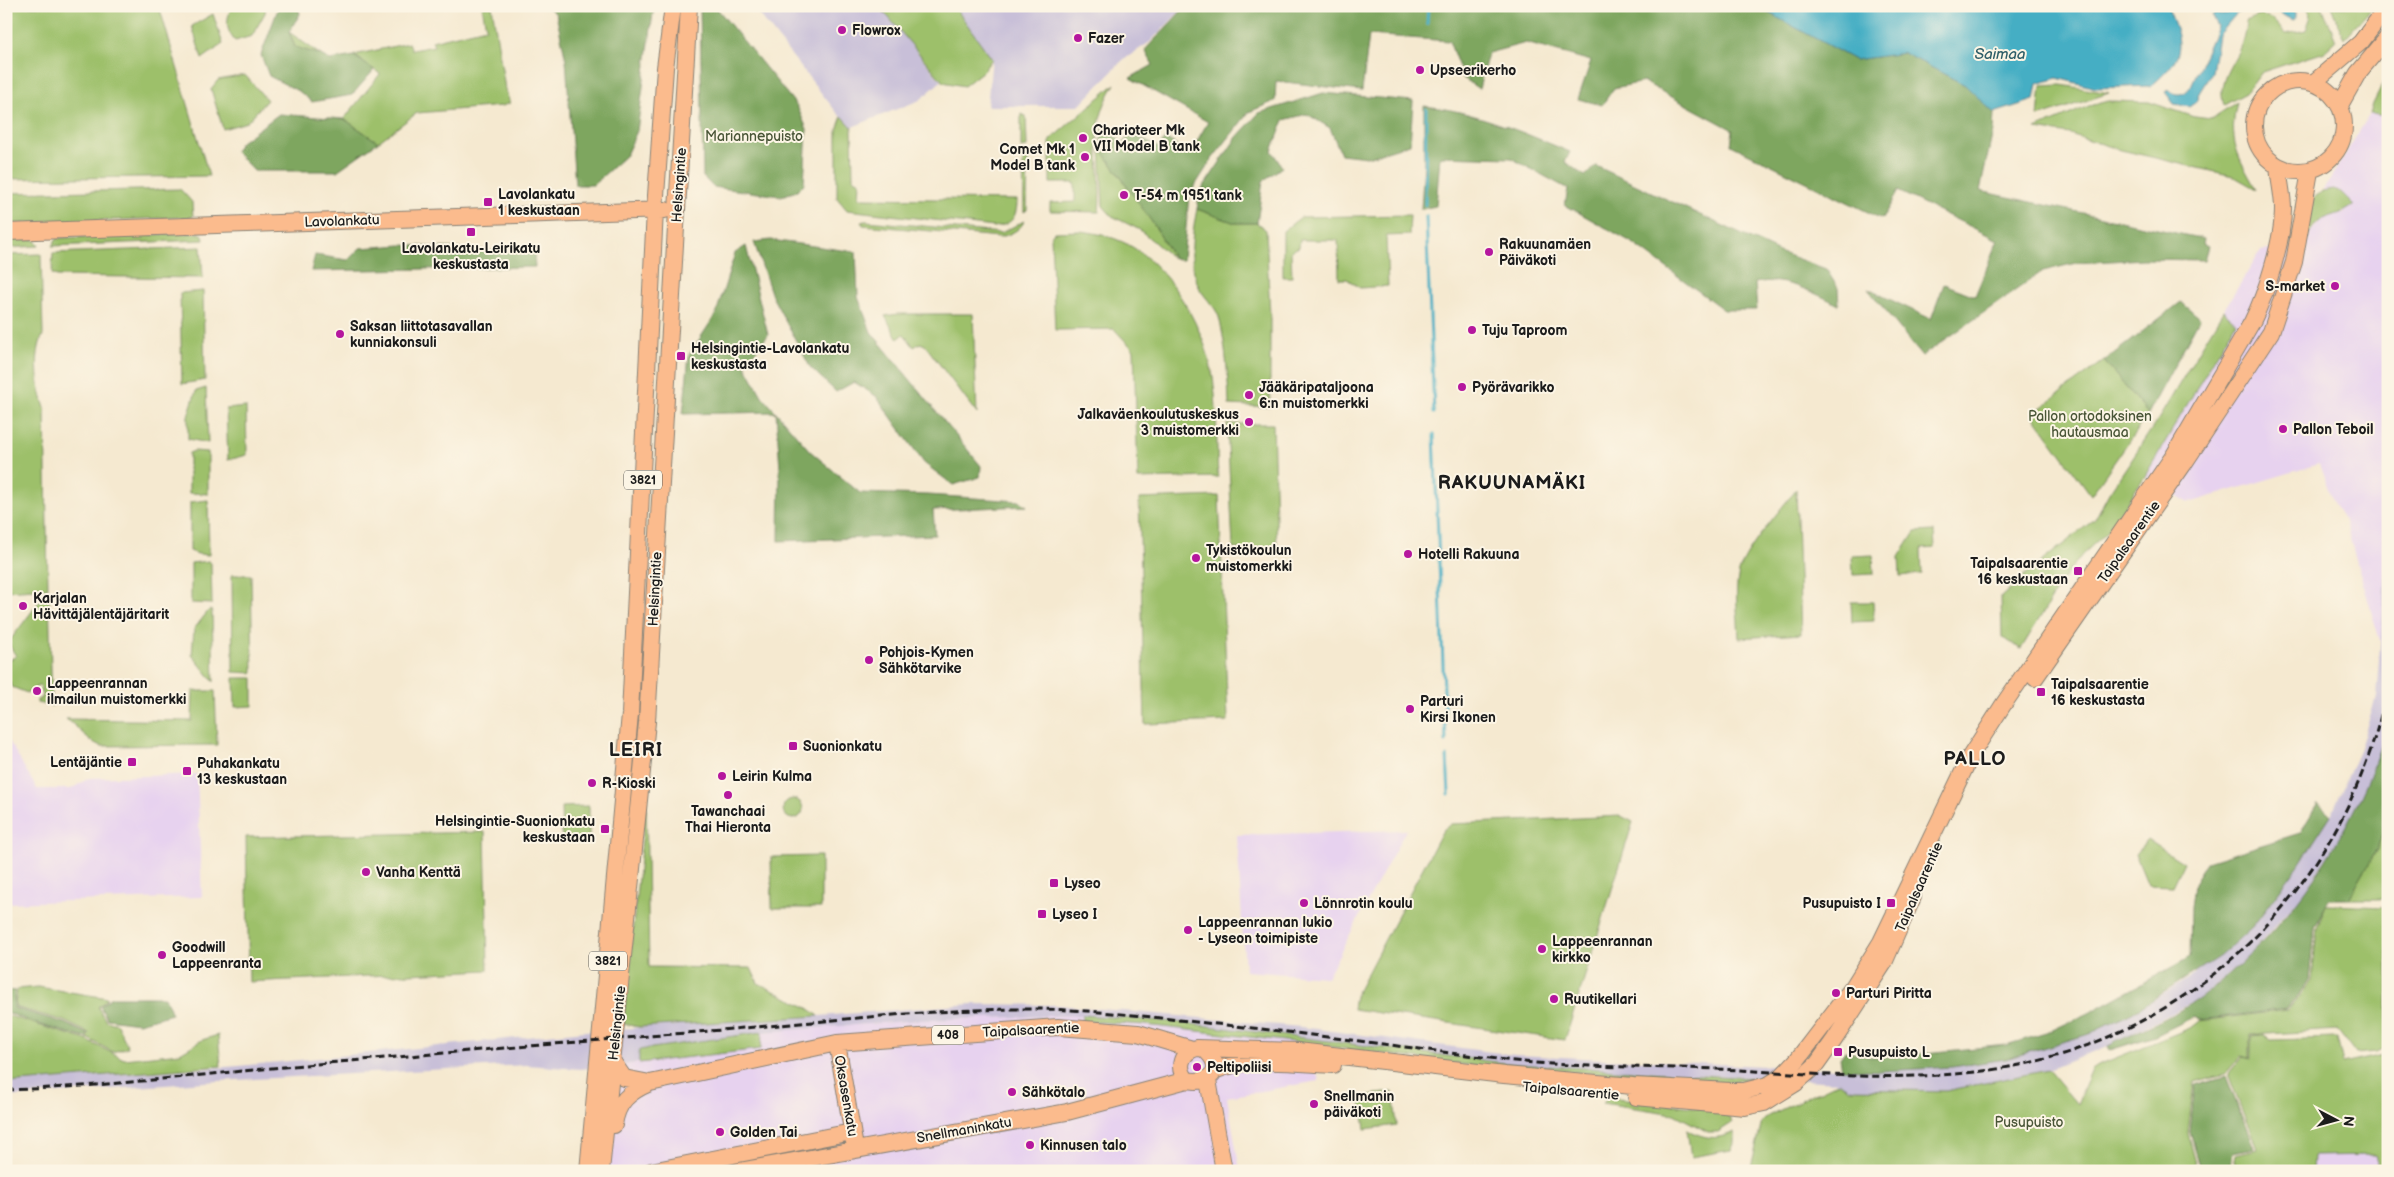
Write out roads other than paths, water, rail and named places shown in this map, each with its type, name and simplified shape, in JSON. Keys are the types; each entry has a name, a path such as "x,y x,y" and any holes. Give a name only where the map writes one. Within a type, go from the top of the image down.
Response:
{"main road":[{"name":"Helsingintie","path":"588,1171 630,714 655,210 663,95 673,6"},
{"name":"Helsingintie","path":"602,1171 647,722 689,6"},
{"path":"2313,83 2362,42 2388,6"},
{"path":"2340,105 2358,73 2388,37"},
{"path":"2298,81 2313,83 2324,88 2340,105 2345,122 2342,141 2334,156 2321,166 2310,171 2288,170 2278,166 2266,157 2256,138 2255,116 2261,102 2271,91 2284,84 2298,81"},
{"name":"Taipalsaarentie","path":"837,1043 1072,1027 1138,1033 1199,1049 1298,1051 1504,1075 1633,1086 1744,1091 1768,1085 1781,1077 1827,1023 1873,957 1971,755 2003,705 2174,455 2252,322 2276,255 2283,210 2278,166"},
{"name":"Taipalsaarentie","path":"1203,1082 1228,1065 1252,1063 1333,1065 1514,1087 1738,1107 1764,1103 1796,1084 1816,1064 1834,1040 1884,963 1946,825 1991,740 2183,465 2271,332 2294,262 2310,171"},
{"name":"Lavolankatu","path":"6,232 677,209"},
{"name":"408","path":"602,1171 611,1142 618,1108 630,1093 650,1083 837,1043"},
{"name":"Oksasenkatu","path":"837,1043 855,1149"},
{"path":"1203,1082 1181,1070 1182,1058 1199,1049 1214,1062 1203,1082 1224,1171"},
{"name":"408","path":"613,1062 624,1078 650,1083"},
{"name":"Snellmaninkatu","path":"739,1171 1067,1112 1203,1082"},
{"path":"651,1171 852,1132"}],"water":[{"name":"Saimaa","path":"1756,6 2167,6 2179,41 2176,58 2162,76 2151,86 2096,88 2057,78 2037,84 2034,100 1994,113 1965,85 1904,53 1855,60"},
{"path":"2237,6 2251,6 2240,10 2218,35 2212,72 2199,93 2196,102 2189,107 2174,104 2165,92 2168,90 2181,94 2186,92 2191,86 2217,27 2212,16 2214,13 2227,14"},
{"path":"2265,6 2288,6 2296,12 2296,17 2294,20 2290,19"}],"waterway":[{"path":"1427,24 1428,6"},
{"path":"1425,205 1426,109"},
{"path":"1426,216 1434,413"},
{"path":"1434,434 1446,742"},
{"path":"1447,756 1449,794"}],"railway":[{"path":"6,1090 118,1083 304,1065 898,1015 1005,1009 1099,1012 1312,1035 1505,1060 1563,1065 1864,1076 1949,1074 1991,1070 2032,1062 2072,1051 2132,1026 2187,994 2236,955 2280,911 2317,861 2348,806 2371,747 2388,685"}],"place":[{"name":"Flowrox","path":"842,30"},
{"name":"Fazer","path":"1078,38"},
{"name":"Upseerikerho","path":"1420,70"},
{"name":"Charioteer Mk VII Model B tank","path":"1083,138"},
{"name":"Comet Mk 1 Model B tank","path":"1085,157"},
{"name":"T-54 m 1951 tank","path":"1124,195"},
{"name":"Lavolankatu 1 keskustaan","path":"488,202"},
{"name":"Lavolankatu-Leirikatu keskustasta","path":"471,232"},
{"name":"Rakuunamäen Päiväkoti","path":"1489,252"},
{"name":"S-market","path":"2335,286"},
{"name":"Tuju Taproom","path":"1472,330"},
{"name":"Saksan liittotasavallan kunniakonsuli","path":"340,334"},
{"name":"Helsingintie-Lavolankatu keskustasta","path":"681,356"},
{"name":"Pyörävarikko","path":"1462,387"},
{"name":"Jääkäripataljoona 6:n muistomerkki","path":"1249,395"},
{"name":"Jalkaväenkoulutuskeskus 3 muistomerkki","path":"1249,422"},
{"name":"Pallon Teboil","path":"2283,429"},
{"name":"Hotelli Rakuuna","path":"1408,554"},
{"name":"Tykistökoulun muistomerkki","path":"1196,558"},
{"name":"Taipalsaarentie 16 keskustaan","path":"2078,571"},
{"name":"Karjalan Hävittäjälentäjäritarit","path":"23,606"},
{"name":"Pohjois-Kymen Sähkötarvike","path":"869,660"},
{"name":"Lappeenrannan ilmailun muistomerkki","path":"37,691"},
{"name":"Taipalsaarentie 16 keskustasta","path":"2041,692"},
{"name":"Parturi Kirsi Ikonen","path":"1410,709"},
{"name":"Suonionkatu","path":"793,746"},
{"name":"Lentäjäntie","path":"132,762"},
{"name":"Puhakankatu 13 keskustaan","path":"187,771"},
{"name":"Leirin Kulma","path":"722,776"},
{"name":"R-Kioski","path":"592,783"},
{"name":"Tawanchaai Thai Hieronta","path":"728,795"},
{"name":"Helsingintie-Suonionkatu keskustaan","path":"605,829"},
{"name":"Vanha Kenttä","path":"366,872"},
{"name":"Lyseo","path":"1054,883"},
{"name":"Lönnrotin koulu","path":"1304,903"},
{"name":"Pusupuisto I","path":"1891,903"},
{"name":"Lyseo I","path":"1042,914"},
{"name":"Lappeenrannan lukio - Lyseon toimipiste","path":"1188,930"},
{"name":"Lappeenrannan kirkko","path":"1542,949"},
{"name":"Goodwill Lappeenranta","path":"162,955"},
{"name":"Parturi Piritta","path":"1836,993"},
{"name":"Ruutikellari","path":"1554,999"},
{"name":"Pusupuisto L","path":"1838,1052"},
{"name":"Peltipoliisi","path":"1197,1067"},
{"name":"Sähkötalo","path":"1012,1092"},
{"name":"Snellmanin päiväkoti","path":"1314,1104"},
{"name":"Golden Tai","path":"720,1132"},
{"name":"Kinnusen talo","path":"1030,1145"}],"district":[{"name":"RAKUUNAMÄKI","path":"1512,483"},
{"name":"LEIRI","path":"636,750"},
{"name":"PALLO","path":"1975,759"}],"park label":[{"name":"Mariannepuisto","path":"754,136"},
{"name":"Pallon ortodoksinen hautausmaa","path":"2090,424"},
{"name":"Pusupuisto","path":"2029,1122"}]}
